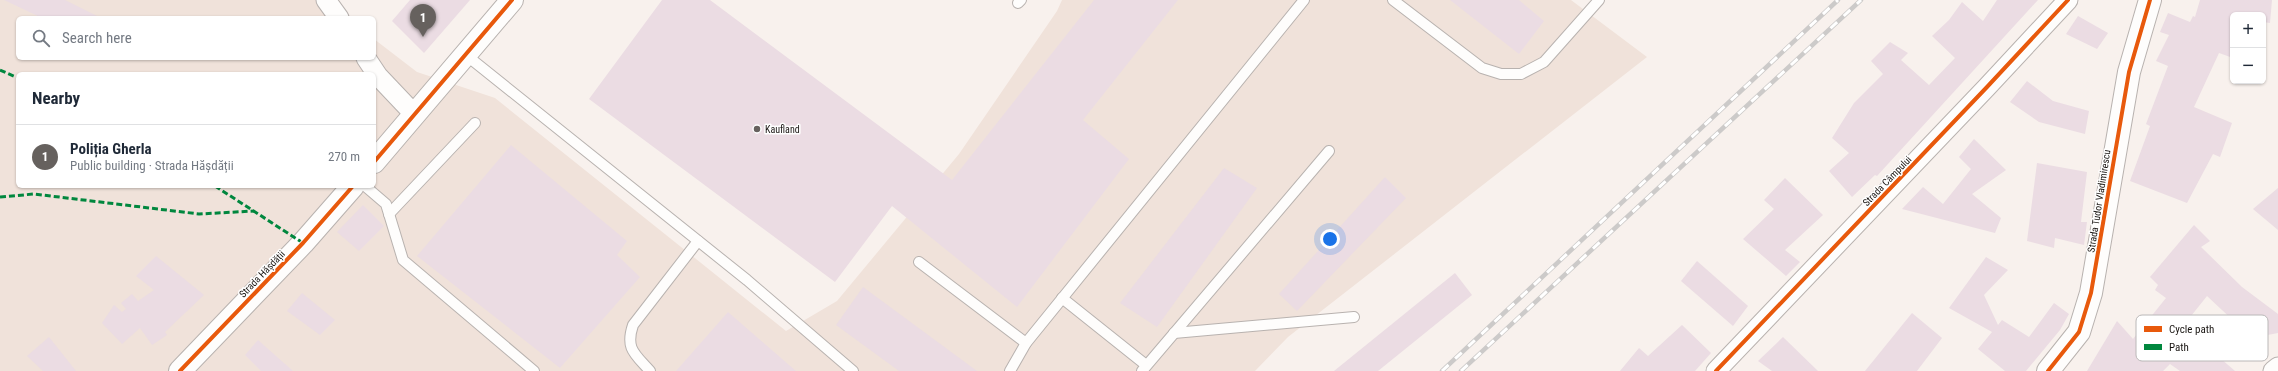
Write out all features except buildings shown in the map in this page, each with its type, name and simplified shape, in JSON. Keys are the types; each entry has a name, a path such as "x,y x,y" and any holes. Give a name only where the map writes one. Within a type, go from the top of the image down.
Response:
{"street":[{"path":"326,0 338,16"},
{"path":"376,160 512,0"},
{"name":"Strada Câmpului","path":"1716,371 1988,87 2068,0"},
{"name":"Strada Tudor Vladimirescu","path":"2048,371 2079,332 2091,293 2129,72 2150,0"},
{"path":"367,60 375,72"},
{"path":"376,73 415,115"},
{"name":"Strada Hășdății","path":"180,371 303,243 351,188"},
{"path":"2273,371 2278,367"}],"lane":[{"path":"1010,371 1026,343 1304,0"},
{"path":"1393,0 1482,68 1501,74 1521,74 1544,62 1599,0"},
{"path":"466,55 747,280 852,371"},
{"path":"389,214 475,123"},
{"path":"1062,298 1144,368 1329,151"},
{"path":"367,188 386,204 403,260 534,371"},
{"path":"650,371 630,348 629,337 633,325 698,241"},
{"path":"919,262 1026,343"},
{"path":"1174,333 1354,317"}],"shaded area":[{"path":"0,0 322,0 343,16 16,16 16,60 376,60 376,41 417,72 495,98 786,331 837,301 959,154 1057,11 1062,0 1571,0 1647,57 1288,337 1255,371 0,371"}],"railway":[{"path":"1442,371 1838,0"},
{"path":"1461,371 1861,0"}],"marked path":[{"path":"0,70 16,77"},
{"path":"218,188 303,243"},
{"path":"0,197 34,194 199,214 254,211"}],"cycle path":[{"path":"376,160 512,0"},
{"path":"1716,371 2068,0"},
{"path":"2048,371 2079,332 2091,293 2129,72 2150,0"},
{"path":"180,371 303,243 351,188"}],"place":[{"name":"Poliția Gherla","path":"423,37"},
{"name":"Kaufland","path":"757,129"}]}
